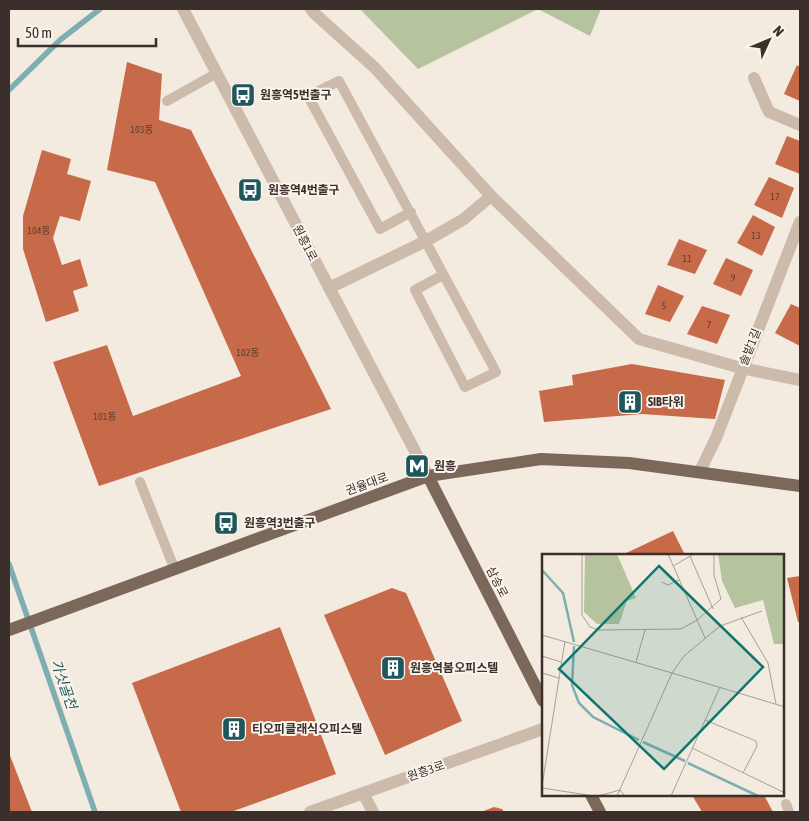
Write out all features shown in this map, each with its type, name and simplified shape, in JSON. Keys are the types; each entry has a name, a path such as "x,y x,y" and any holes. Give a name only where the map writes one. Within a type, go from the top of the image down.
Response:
{"main road":[{"name":"권율대로","path":"9,630 428,476 541,459 629,463 800,486"},
{"name":"삼송로","path":"428,476 542,699"},
{"path":"592,796 600,812"}],"street":[{"name":"원흥1로","path":"183,9 428,476"},
{"path":"312,9 314,13 375,68 491,196 639,339 742,368 800,380"},
{"path":"754,78 769,112 800,125"},
{"path":"328,288 426,241 464,219 491,196"},
{"name":"솔밭1길","path":"700,472 716,438 800,222"},
{"name":"원흥3로","path":"310,812 542,729"},
{"path":"363,793 372,812"}],"lane":[{"path":"167,101 217,73"},
{"path":"411,212 380,229 308,96 339,80 411,212 426,241 444,274 496,372 465,386 415,290 444,274"},
{"path":"140,482 175,570"}],"green space":[{"path":"360,9 538,9 418,69"},
{"path":"538,9 601,9 590,36"}],"building":[{"path":"127,62 162,74 159,120 191,130 331,409 99,486 53,362 107,345 133,416 241,376 155,182 107,170"},
{"path":"797,65 800,67 800,101 784,94"},
{"path":"787,136 800,141 800,174 775,164"},
{"path":"42,150 71,159 67,174 91,181 80,221 60,216 53,238 62,265 80,259 88,286 73,291 79,311 46,322 23,249 23,216"},
{"path":"769,177 794,188 782,218 754,205"},
{"path":"753,215 775,227 762,256 737,243"},
{"path":"679,239 707,250 695,274 667,265"},
{"path":"726,258 753,270 741,296 713,284"},
{"path":"658,285 684,296 670,322 645,314"},
{"path":"791,304 800,308 800,346 775,333"},
{"path":"702,306 730,315 717,344 687,334"},
{"name":"SIB타워","path":"632,364 725,380 715,419 642,414 544,422 539,391 573,385 572,375"},
{"path":"673,531 684,554 624,554"},
{"path":"800,576 800,622 798,622 787,578"},
{"name":"원흥역봄오피스텔","path":"392,588 406,593 462,721 385,755 324,615"},
{"name":"티오피클래식오피스텔","path":"280,627 336,774 231,812 181,812 132,683"},
{"path":"9,753 32,812 9,812"},
{"path":"693,796 765,796 773,812 702,812"},
{"path":"494,807 502,809 504,812 481,812"}],"waterway":[{"name":"가싯골천","path":"9,90 60,40 100,9"},
{"name":"가싯골천","path":"9,564 95,812"}],"place":[{"name":"원흥역5번출구","path":"243,95"},
{"name":"원흥역4번출구","path":"250,190"},
{"name":"SIB타워","path":"630,402"},
{"name":"원흥","path":"417,466"},
{"name":"원흥역3번출구","path":"226,523"},
{"name":"원흥역봄오피스텔","path":"393,668"},
{"name":"티오피클래식오피스텔","path":"234,729"}]}
